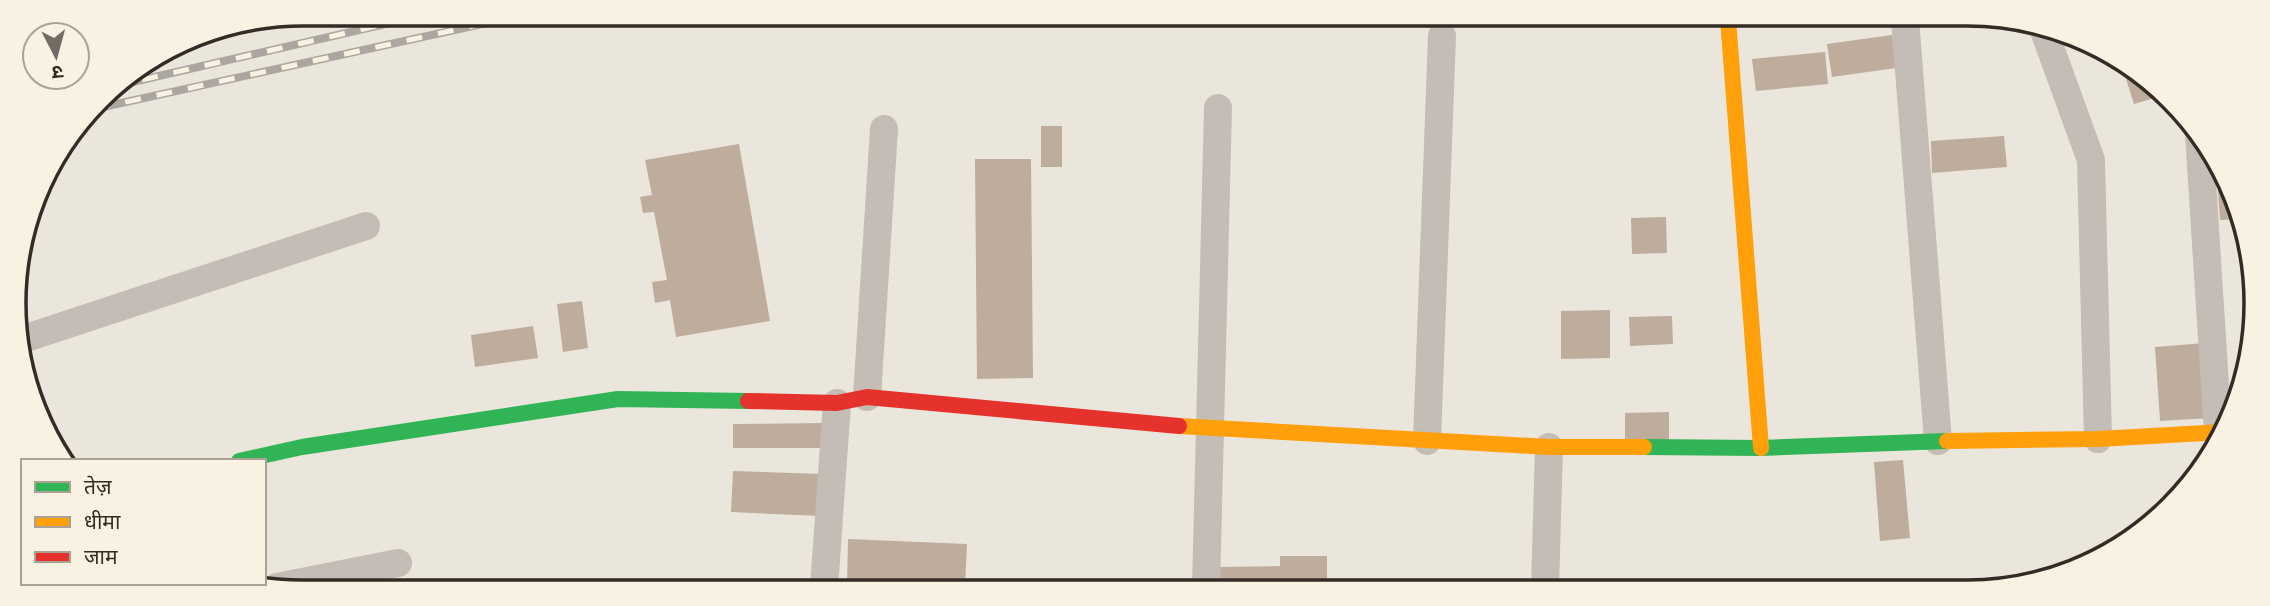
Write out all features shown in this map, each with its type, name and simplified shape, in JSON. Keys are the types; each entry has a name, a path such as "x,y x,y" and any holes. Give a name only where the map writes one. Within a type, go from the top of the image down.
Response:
{"street":[{"path":"1729,26 1761,448"},
{"path":"1906,26 1938,441"},
{"path":"1427,441 1442,36"},
{"path":"2047,38 2091,160 2098,439"},
{"path":"1206,580 1218,108"},
{"path":"867,397 884,130"},
{"path":"2201,155 2220,415"},
{"path":"29,337 366,226"},
{"path":"248,459 302,447 618,399 837,403 867,397 1210,429 1549,447 1761,448 1938,441 2098,439 2211,433"},
{"path":"824,580 837,403"},
{"path":"1545,580 1549,447"},
{"path":"312,580 398,563"}],"building":[{"path":"1892,35 1896,68 1832,77 1827,44"},
{"path":"1825,52 1828,84 1756,91 1752,59"},
{"path":"2125,76 2153,98 2134,104"},
{"path":"1041,126 1062,126 1062,167 1041,167"},
{"path":"2004,136 2007,167 1932,173 1931,141"},
{"path":"739,144 770,321 676,337 670,300 655,303 652,282 667,280 654,212 643,213 640,197 652,195 645,160"},
{"path":"975,159 1031,159 1033,378 977,379"},
{"path":"2218,186 2231,219 2220,220"},
{"path":"1666,217 1667,253 1632,254 1631,218"},
{"path":"582,301 588,348 563,352 557,304"},
{"path":"1610,310 1610,358 1561,359 1561,311"},
{"path":"1672,316 1673,344 1630,346 1629,317"},
{"path":"533,326 538,358 475,367 471,335"},
{"path":"2205,343 2210,418 2160,421 2155,347"},
{"path":"1669,412 1669,441 1625,441 1625,413"},
{"path":"824,423 824,448 733,448 733,424"},
{"path":"1903,460 1910,538 1880,541 1874,462"},
{"path":"733,471 823,474 821,516 731,512"},
{"path":"848,539 967,544 965,580 847,580"},
{"path":"1280,556 1327,556 1327,580 1216,580 1216,567 1280,566"}],"railway":[{"path":"138,81 377,26"},
{"path":"108,106 473,26"}],"traffic: fast":[{"path":"248,459 302,447 618,399 748,401"},
{"path":"1644,447 1761,448 1947,441"}],"traffic: slow":[{"path":"1729,26 1761,448"},
{"path":"1179,426 1549,447 1644,447"},
{"path":"1947,441 2098,439 2211,433"}],"traffic: jam":[{"path":"748,401 837,403 867,397 1179,426"}]}
